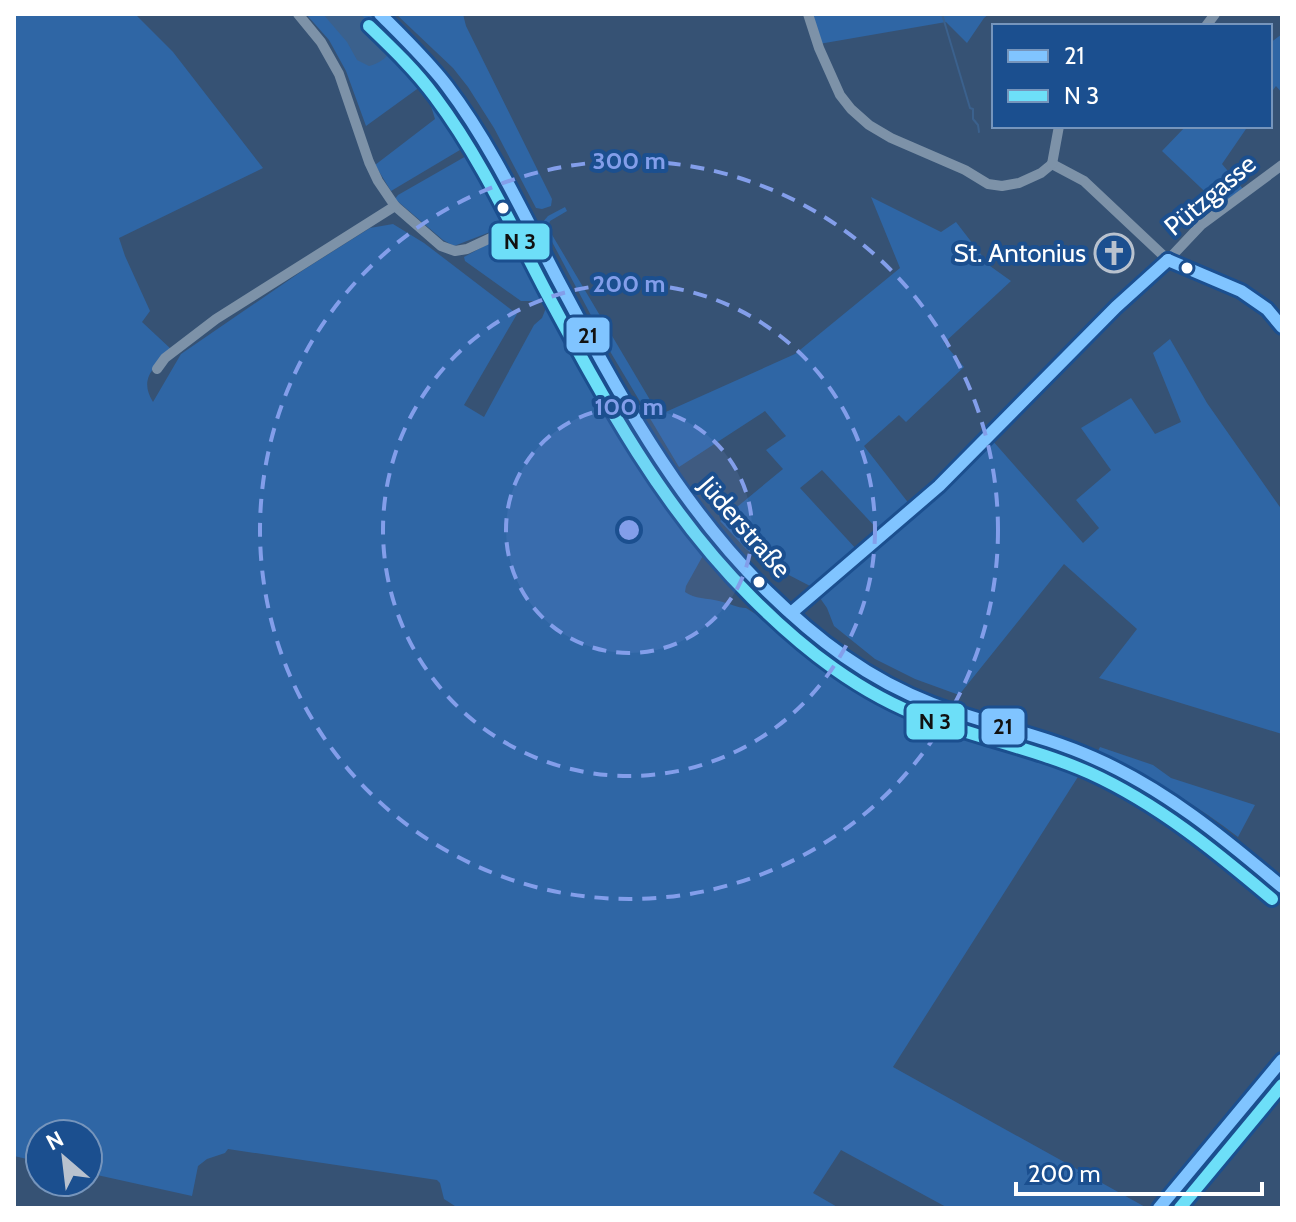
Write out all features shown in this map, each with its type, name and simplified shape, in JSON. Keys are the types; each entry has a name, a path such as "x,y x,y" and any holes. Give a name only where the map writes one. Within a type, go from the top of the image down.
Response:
{"main road":[{"name":"Jüderstraße","path":"380,14 449,88 480,136 633,414 693,508 752,575 791,613 851,660 910,694 1047,739 1091,756 1153,787 1282,887"},
{"path":"1159,1208 1282,1060"}],"street":[{"path":"298,14 321,42 339,74 369,162 395,206 441,246 455,251 467,249 527,221"},
{"path":"808,14 833,82 851,109 891,138 965,170 988,184 1002,186 1019,183 1041,173 1052,164 1059,128"},
{"path":"1052,164 1084,181 1168,260 1241,291 1267,309 1282,327"},
{"name":"Pützgasse","path":"791,613 939,486 1212,215 1282,165"},
{"path":"157,369 165,358 216,319 395,206"}],"shaded area":[{"path":"14,14 135,14 173,52 263,168 119,238 150,311 142,322 172,350 150,373 147,386 153,402 181,354 370,228 393,224 424,243 517,314 464,405 484,417 546,308 543,301 521,301 465,261 464,257 510,232 522,234 604,384 627,410 711,539 685,592 746,608 821,655 908,699 1029,742 1090,758 893,1067 1147,1208 948,1208 841,1150 813,1193 839,1208 458,1208 444,1199 437,1180 228,1149 198,1166 192,1196 104,1177 104,1118 24,1118 24,1158 14,1156"},
{"path":"306,14 371,14 399,39 443,92 470,137 470,144 391,191 375,165 435,119 424,84 366,126 346,71 329,40"},
{"path":"323,14 360,14 392,43 390,52 381,61 369,66 357,60 347,42"},
{"path":"396,14 463,14 466,26 552,199 551,206 536,208 494,128 468,87 453,68"},
{"path":"810,14 989,14 967,43 946,22 819,44"},
{"path":"1282,34 1282,93 1276,86 1272,91 1272,42"},
{"path":"1184,128 1247,128 1222,164 1243,189 1219,205 1162,151"},
{"path":"475,151 509,219 503,227 454,246 395,199"},
{"path":"871,197 941,232 956,222 990,266 1011,281 944,343 964,367 906,422 899,415 864,446 910,505 880,532 822,470 800,488 858,551 810,586 760,560 720,521 783,469 766,450 786,436 765,411 679,467 611,353 542,223 565,207 567,211 550,221 548,228 659,415 795,354 900,268"},
{"path":"1170,339 1207,403 1282,510 1282,734 1099,678 1137,629 1064,564 959,695 915,679 875,659 834,626 820,598 992,440 1083,543 1099,528 1076,500 1111,470 1081,428 1131,398 1155,434 1181,422 1153,353"},
{"path":"1100,747 1153,765 1171,778 1255,805 1238,837 1170,791 1098,751"}],"waterway":[{"path":"942,14 979,132"}],"transit line":[{"name":"21","path":"380,14 431,67 463,108 506,179 602,361 650,443 704,520 767,591 824,642 887,683 933,704 1075,750 1145,784 1216,833 1282,887"},
{"path":"369,26 420,78 466,143 613,413 663,491 720,564 771,617 834,668 903,709 1050,758 1115,785 1185,830 1272,899"},
{"name":"21","path":"1168,260 1241,291 1267,309 1282,327"},
{"name":"21","path":"791,613 939,486 1116,307 1168,260"},
{"name":"21","path":"1159,1208 1282,1060"},
{"path":"1180,1208 1282,1085"}],"place":[{"name":"St. Antonius","path":"1114,253"}]}
